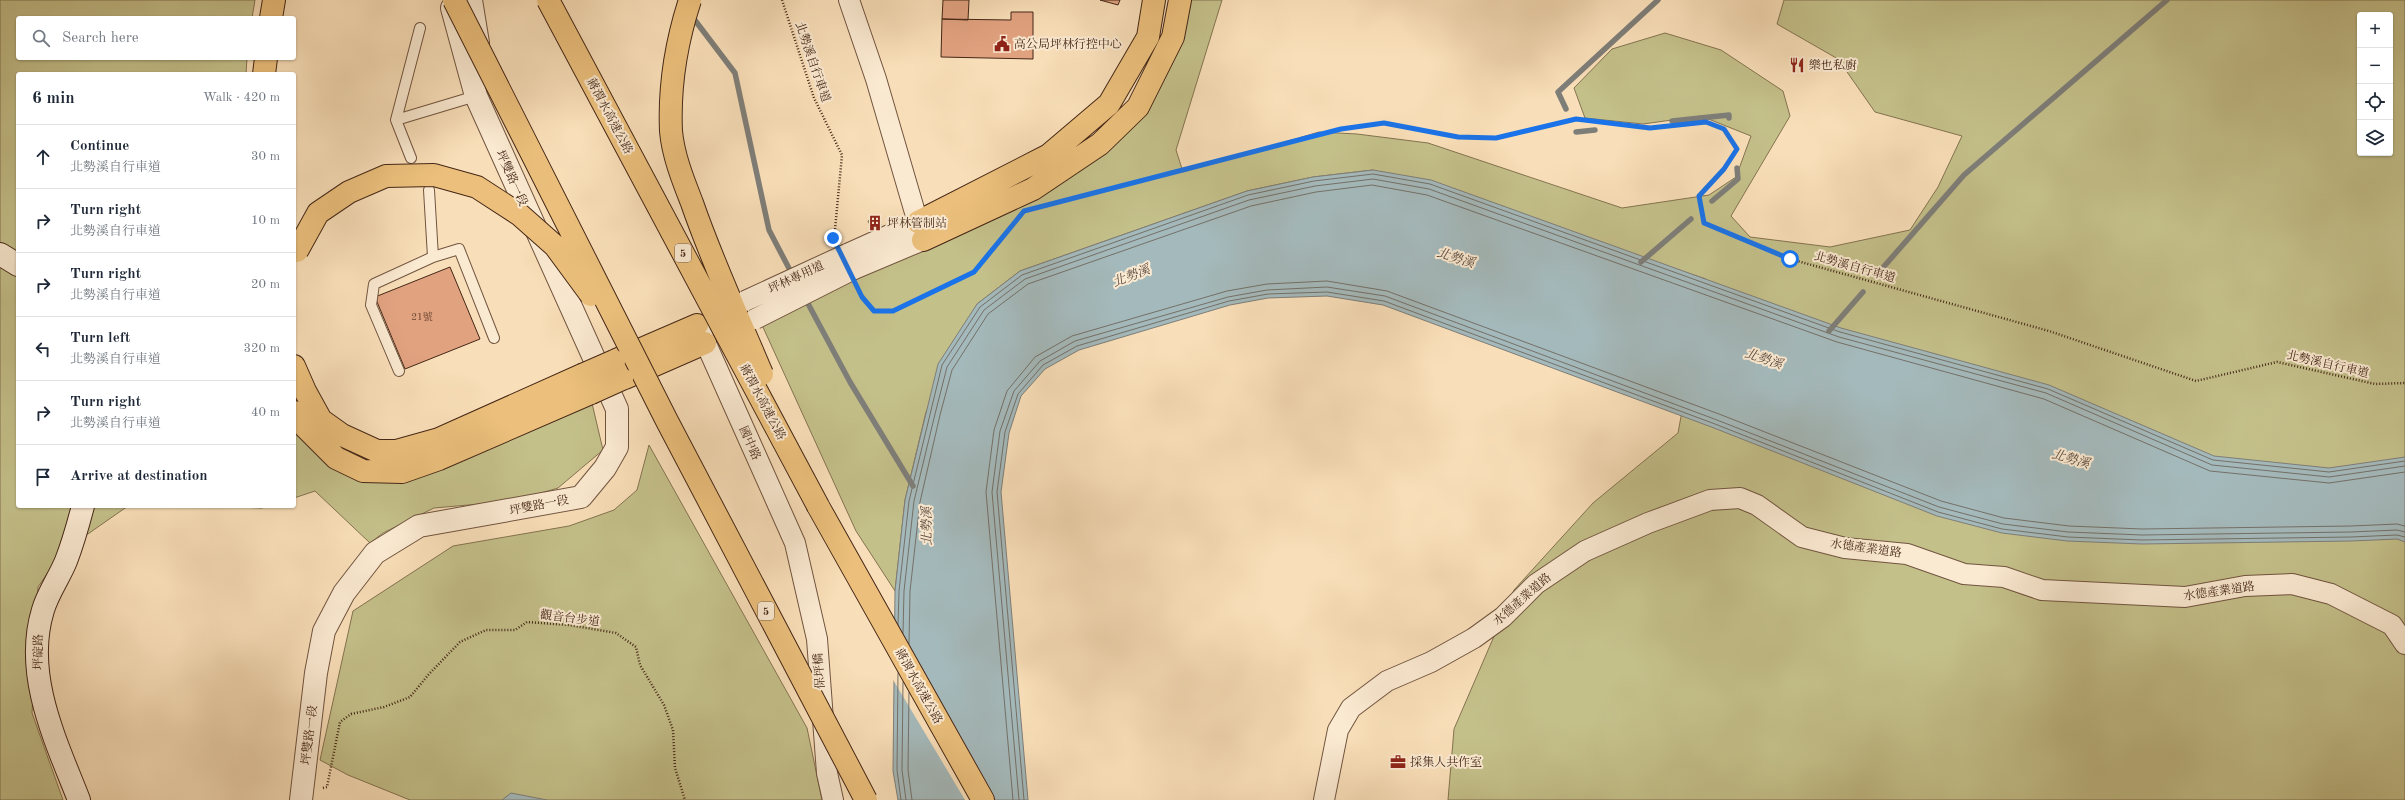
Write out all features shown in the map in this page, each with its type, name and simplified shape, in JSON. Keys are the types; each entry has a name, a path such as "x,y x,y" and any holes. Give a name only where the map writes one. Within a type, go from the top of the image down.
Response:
{"highway":[{"path":"271,16 274,0"},
{"name":"5","path":"454,0 666,421 866,800"},
{"name":"蔣渭水高速公路","path":"548,0 818,506 983,800"},
{"path":"690,0 678,40 671,91 671,132 680,170 702,231 818,506"},
{"path":"921,231 1049,155 1109,104 1148,37 1154,0"},
{"path":"921,231 1033,189 1100,144 1138,107 1173,37 1180,0"},
{"path":"264,72 266,60"},
{"path":"296,255 318,213 349,192 386,176 434,176 477,187 520,215 555,246 587,289 666,421"},
{"path":"296,417 336,458 363,471 402,472 439,459 586,384 701,334"},
{"path":"296,371 304,391 321,420 342,435 377,451 396,451 439,438 586,384"}],"street":[{"name":"坪雙路一段","path":"301,795 316,673 324,631 344,593 375,553 419,526 581,497 605,468 616,447 617,409 476,96 450,0"},
{"path":"471,0 482,66 476,96"},
{"path":"850,0 876,79 921,231"},
{"name":"坪林專用道","path":"701,334 745,301 848,263 921,231"},
{"path":"0,254 16,264"},
{"name":"坪林專用道","path":"701,334 755,319 848,263"},
{"name":"國中路","path":"701,334 795,543"},
{"name":"水德產業道路","path":"1324,800 1338,730 1351,708 1387,681 1431,662 1474,638 1503,617 1536,584 1585,550 1648,523 1710,500 1740,498 1752,503 1802,537 1845,548 1907,554 1964,574 2004,577 2042,590 2185,597 2245,586 2292,584 2331,594 2392,625 2405,644"},
{"name":"坪碇路","path":"79,800 43,701 38,675 36,641 43,610 66,561 82,508"},
{"name":"保坪橋","path":"795,543 817,639 827,773 833,800"}],"lane":[{"path":"411,158 396,120 420,28"},
{"path":"396,120 476,96"},
{"path":"429,190 433,257"},
{"path":"399,371 371,305 374,284 433,257 459,249 494,338"}],"path":[{"name":"北勢溪自行車道","path":"782,0 814,98 842,155 833,238 848,263 862,297 874,311 893,311 974,272 1020,216"},
{"name":"北勢溪自行車道","path":"1040,207 1341,129 1384,123 1458,137 1496,138 1576,119 1650,128 1706,122 1724,129 1737,149 1724,169 1699,196 1704,223 1790,259 2049,331 2196,381 2277,362 2376,384 2405,383"},
{"name":"觀音台步道","path":"301,795 327,787 340,722 351,714 384,707 410,697 429,674 460,642 486,630 515,630 527,622 569,625 616,633 636,647 640,665 664,705 673,730 675,768 685,800"}],"shaded area":[{"path":"0,0 255,0 252,16 16,16 16,60 247,60 246,72 16,72 16,508 125,508 62,552 38,587 32,713 63,800 0,800"},
{"path":"1179,0 1222,0 1176,150 1183,172 1319,132 1357,134 1428,143 1622,208 1709,195 1736,177 1751,136 1701,116 1643,124 1585,118 1574,88 1612,49 1665,33 1721,50 1783,91 1790,116 1731,216 1750,237 1830,247 1910,230 1938,187 1962,136 1875,112 1838,59 1777,24 1784,0 2405,0 2405,800 1448,800 1454,729 1514,590 1593,503 1678,433 1706,279 1373,170 1313,177 1247,191 1020,271 977,304 926,412 905,500 895,591 856,531 762,325 1064,174 1169,55"},
{"path":"591,399 603,450 558,488 514,501 434,508 383,533 370,543 315,491 296,497 296,422 368,479"},
{"path":"649,445 807,728 822,800 410,800 348,775 320,760 353,611 453,546 569,526 614,510 637,490"}],"water":[{"name":"北勢溪","path":"1373,170 1431,180 1841,328 2049,385 2214,456 2329,468 2405,457 2405,542 2397,539 2142,544 2067,541 2002,533 1937,516 1714,428 1383,305 1327,296 1268,298 1230,305 1079,350 1045,369 1021,396 1009,433 1001,492 1028,800 898,800 893,771 895,591 905,500 938,364 977,304 1020,271 1247,191 1313,177"},
{"path":"511,793 547,800 502,800"}],"pier":[{"path":"892,629 994,800 965,800 892,678"}],"building":[{"path":"943,0 969,0 968,20 942,19"},
{"path":"1100,0 1120,0 1118,5"},
{"path":"1011,12 1033,12 1033,59 941,57 942,19 1011,20"},
{"name":"坪林管制站","path":"876,216 881,225 872,229 868,221"},
{"path":"450,267 480,339 405,369 375,297"}],"waterway":[{"path":"1566,109 1558,92 1658,0"},
{"path":"1880,271 1964,175 2167,0"},
{"path":"691,15 735,73 769,230 793,276"},
{"path":"1672,121 1729,115 1729,118"},
{"path":"1576,132 1595,130"},
{"path":"1712,201 1738,179 1737,168"},
{"path":"1641,262 1691,219"},
{"path":"1829,331 1863,292"},
{"path":"805,298 850,382 913,486"}],"place":[{"name":"高公局坪林行控中心","path":"1002,44"},
{"name":"樂也私廚","path":"1797,65"},
{"name":"坪林管制站","path":"875,223"},
{"name":"採集人共作室","path":"1398,762"}],"route":[{"path":"833,238 862,297 874,311 893,311 974,272 1024,211 1341,129 1384,123 1458,137 1496,138 1576,119 1650,128 1706,122 1724,129 1737,149 1724,169 1699,196 1704,223 1716,230 1790,259"}]}
